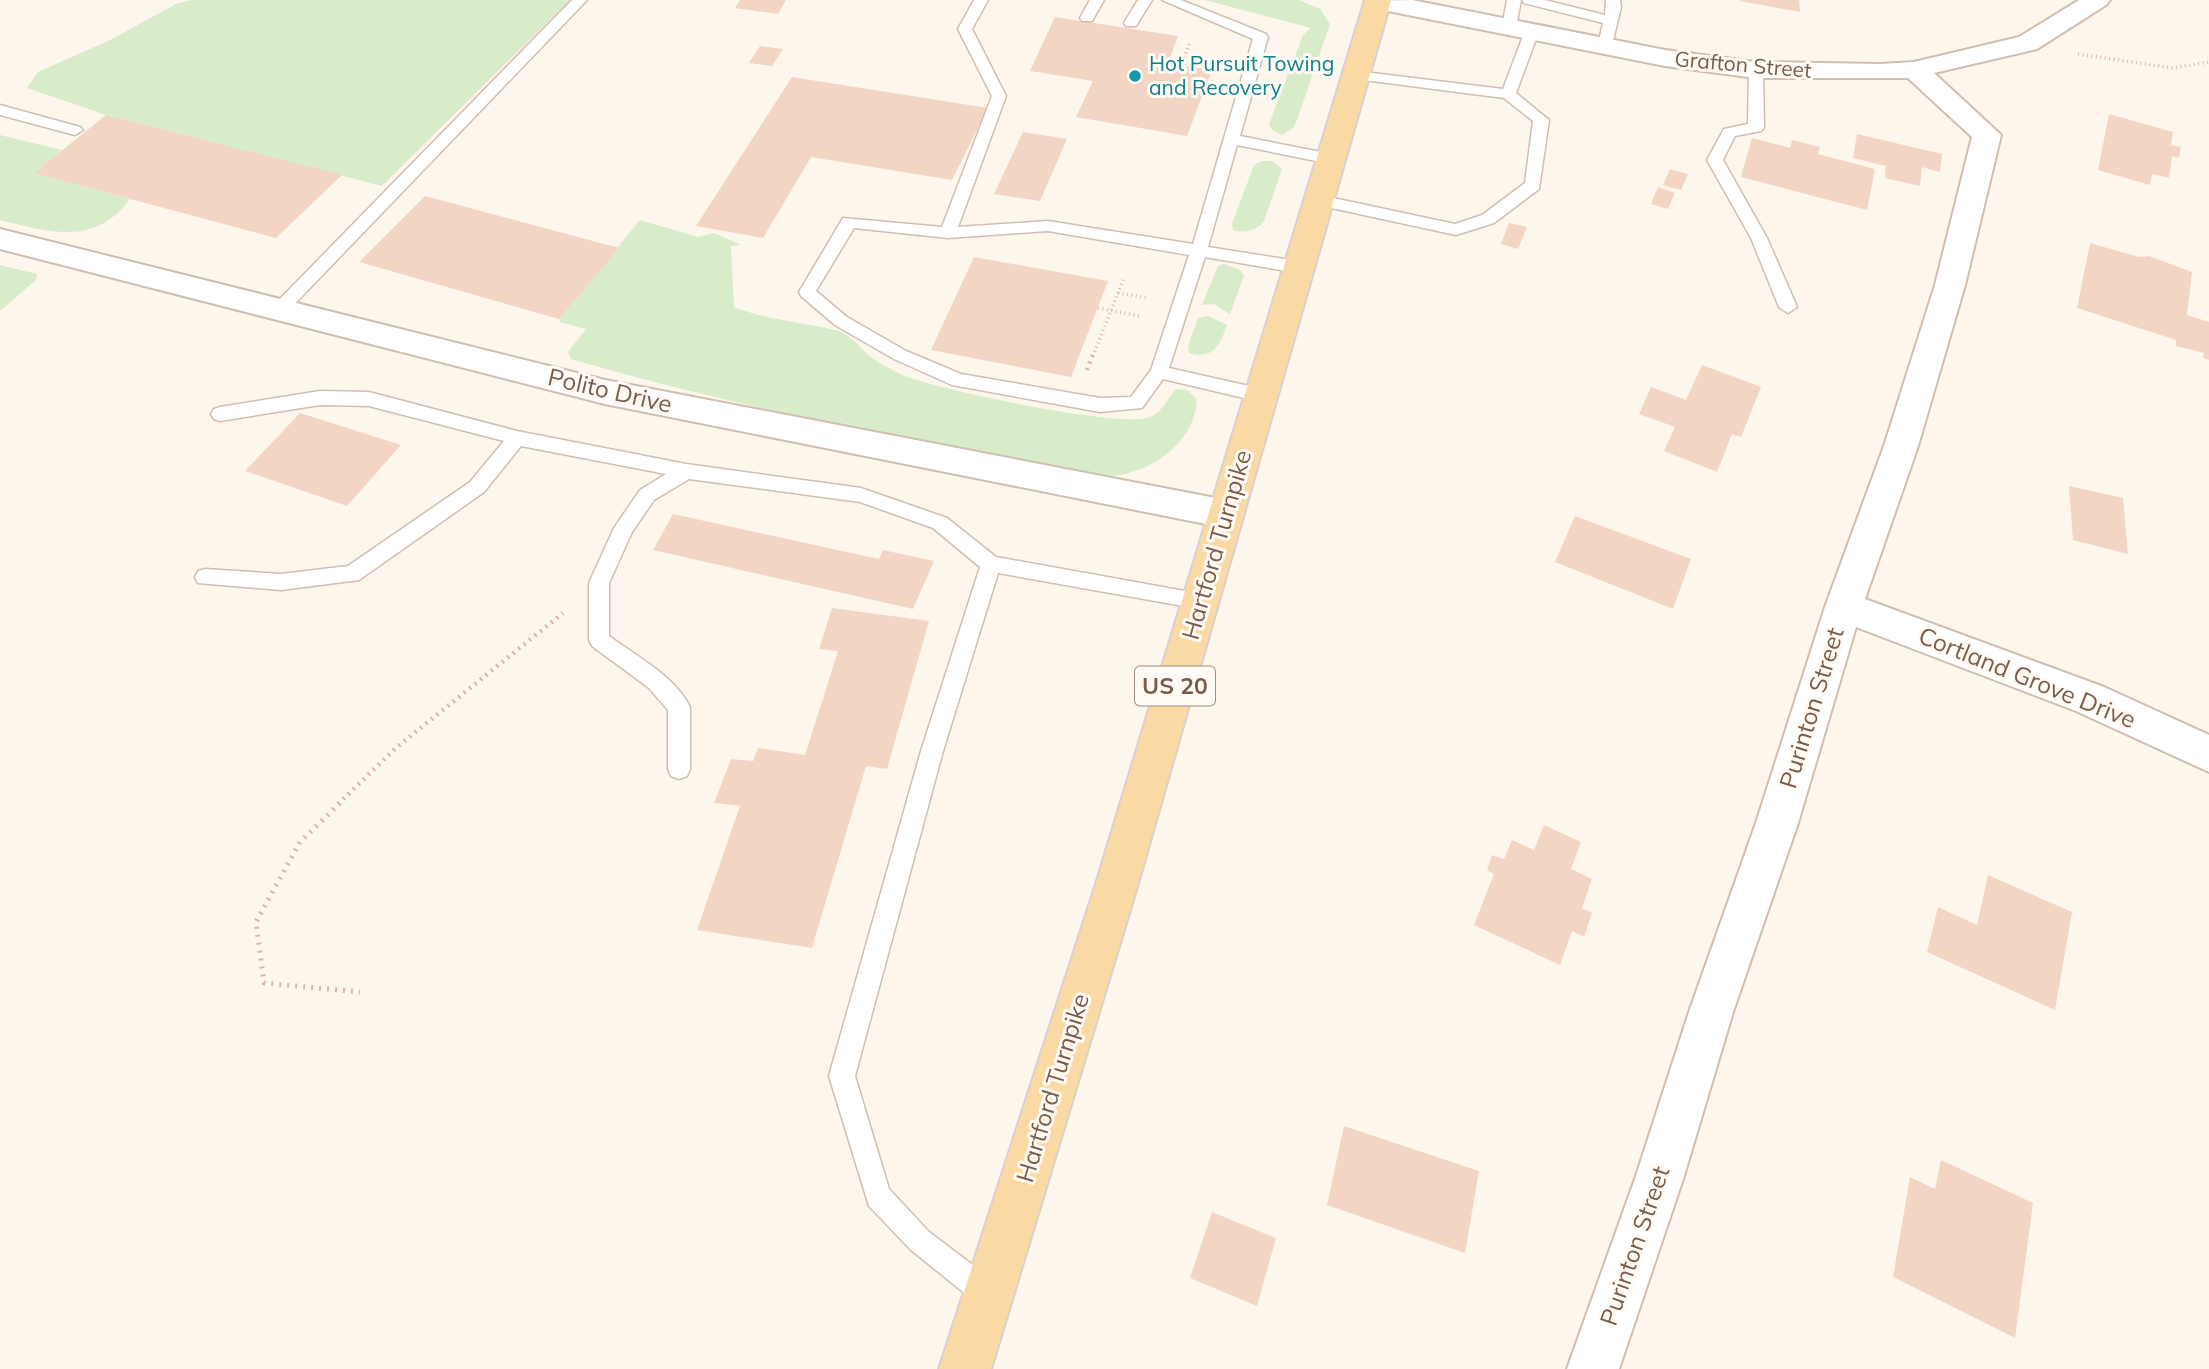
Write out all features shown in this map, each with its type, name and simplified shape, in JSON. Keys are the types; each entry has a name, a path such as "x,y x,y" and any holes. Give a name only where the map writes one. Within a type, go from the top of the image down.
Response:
{"main road":[{"name":"Hartford Turnpike","path":"965,1369 1116,887 1378,0"}],"street":[{"name":"Grafton Street","path":"1378,0 1520,29 1607,33 1665,58 1756,70 1914,70 2028,43 2097,0"},
{"name":"Purinton Street","path":"1593,1369 1660,1177 1711,1012 1777,823 1844,607 1902,446 1948,295 1987,135 1914,70"},
{"name":"Polito Drive","path":"0,239 605,392 1226,514"},
{"name":"Cortland Grove Drive","path":"1844,607 2090,699 2209,754"}],"lane":[{"path":"279,310 580,0"},
{"path":"948,233 999,96 965,29 981,0"},
{"path":"1087,18 1097,0"},
{"path":"1131,23 1144,0"},
{"path":"1169,0 1261,37 1199,251 1159,372 1136,403 1100,405 958,380 900,355 841,321 807,292 849,222 948,233 1048,226 1199,251 1298,267"},
{"path":"1508,94 1520,29 1514,0"},
{"path":"1529,0 1607,33 1613,0"},
{"path":"1756,70 1756,128 1729,132 1715,160 1759,239 1788,307"},
{"path":"1319,200 1456,230 1488,219 1533,185 1541,120 1508,94 1356,75"},
{"path":"0,110 75,130"},
{"path":"1231,139 1331,159"},
{"path":"1159,372 1261,395"},
{"path":"220,414 320,398 369,399 517,438 686,471 861,495 940,523 991,564 1200,601"},
{"path":"205,577 281,582 352,574 477,486 517,438"},
{"path":"679,769 679,707 656,682 599,640 599,583 624,528 647,495 686,471"},
{"path":"988,1294 920,1241 878,1197 842,1076 932,751 991,564"}],"path":[{"path":"2078,54 2173,68 2209,62"},
{"path":"1172,61 1210,67"},
{"path":"1086,374 1124,278"},
{"path":"1098,308 1111,310"},
{"path":"360,992 264,984 256,922 300,842 397,747 599,583"}],"green space":[{"path":"191,0 570,0 382,186 106,115 27,88 38,72 110,40 176,4"},
{"path":"1205,0 1299,0 1320,9 1330,24 1297,120 1293,128 1282,135 1272,130 1269,124 1303,35 1311,28"},
{"path":"0,135 62,150 34,173 130,199 102,224 86,230 53,231 0,220"},
{"path":"1262,161 1272,161 1282,169 1264,221 1250,230 1233,230 1232,224 1254,165"},
{"path":"640,220 698,237 714,233 741,245 731,246 734,307 839,331 872,358 900,374 919,381 1024,405 1129,419 1152,416 1176,389 1187,390 1197,399 1190,427 1172,449 1149,465 1121,475 1099,475 951,449 842,426 733,402 571,359 568,352 586,329 560,322 559,319"},
{"path":"1224,264 1240,270 1244,276 1230,314 1214,304 1202,305 1218,266"},
{"path":"0,265 37,274 36,280 0,311"},
{"path":"1208,316 1227,325 1221,339 1210,352 1197,355 1189,353 1188,346 1198,318"}],"building":[{"path":"740,0 786,0 778,14 735,8"},
{"path":"1799,0 1800,12 1740,1"},
{"name":"Hot Pursuit Towing and Recovery","path":"1055,17 1178,36 1168,64 1212,70 1187,136 1076,117 1093,81 1030,71"},
{"path":"760,46 783,49 772,66 749,63"},
{"path":"792,77 988,108 952,180 811,157 763,238 696,226"},
{"path":"2109,114 2173,132 2171,145 2181,147 2179,158 2172,156 2169,178 2152,174 2150,185 2098,170"},
{"path":"106,115 342,175 276,238 34,173"},
{"path":"1023,132 1067,139 1040,201 994,194"},
{"path":"1857,134 1942,154 1940,172 1922,167 1920,186 1885,178 1886,166 1853,158"},
{"path":"1752,138 1790,148 1792,140 1820,147 1818,154 1875,169 1867,210 1741,177"},
{"path":"1670,169 1688,174 1681,190 1663,185"},
{"path":"1658,187 1675,193 1668,209 1651,204"},
{"path":"425,196 619,248 559,319 359,262"},
{"path":"1509,223 1527,227 1518,249 1501,244"},
{"path":"2090,243 2139,257 2149,256 2192,272 2187,315 2209,322 2209,360 2203,358 2204,353 2176,346 2176,340 2077,308"},
{"path":"974,257 1108,281 1071,377 931,350"},
{"path":"1702,365 1761,387 1741,437 1732,434 1717,472 1664,451 1675,427 1639,414 1651,387 1686,400"},
{"path":"300,413 401,445 347,506 245,471"},
{"path":"2069,486 2123,498 2128,554 2073,540"},
{"path":"673,514 879,559 883,550 934,561 913,609 653,550"},
{"path":"1575,516 1691,559 1673,609 1555,562"},
{"path":"832,608 929,621 887,769 866,766 812,948 697,930 740,806 714,803 731,759 753,761 758,748 805,755 838,651 819,649"},
{"path":"1544,825 1581,842 1571,869 1592,879 1582,908 1592,913 1584,937 1572,931 1560,965 1474,925 1494,874 1487,870 1492,855 1504,859 1512,840 1534,850"},
{"path":"1988,875 2072,912 2055,1010 1927,952 1938,907 1977,925"},
{"path":"1344,1126 1479,1171 1465,1253 1327,1205"},
{"path":"1941,1160 2033,1203 2015,1338 1893,1277 1910,1177 1935,1189"},
{"path":"1212,1212 1276,1238 1257,1306 1190,1278"}],"place":[{"name":"Hot Pursuit Towing and Recovery","path":"1135,76"}]}
